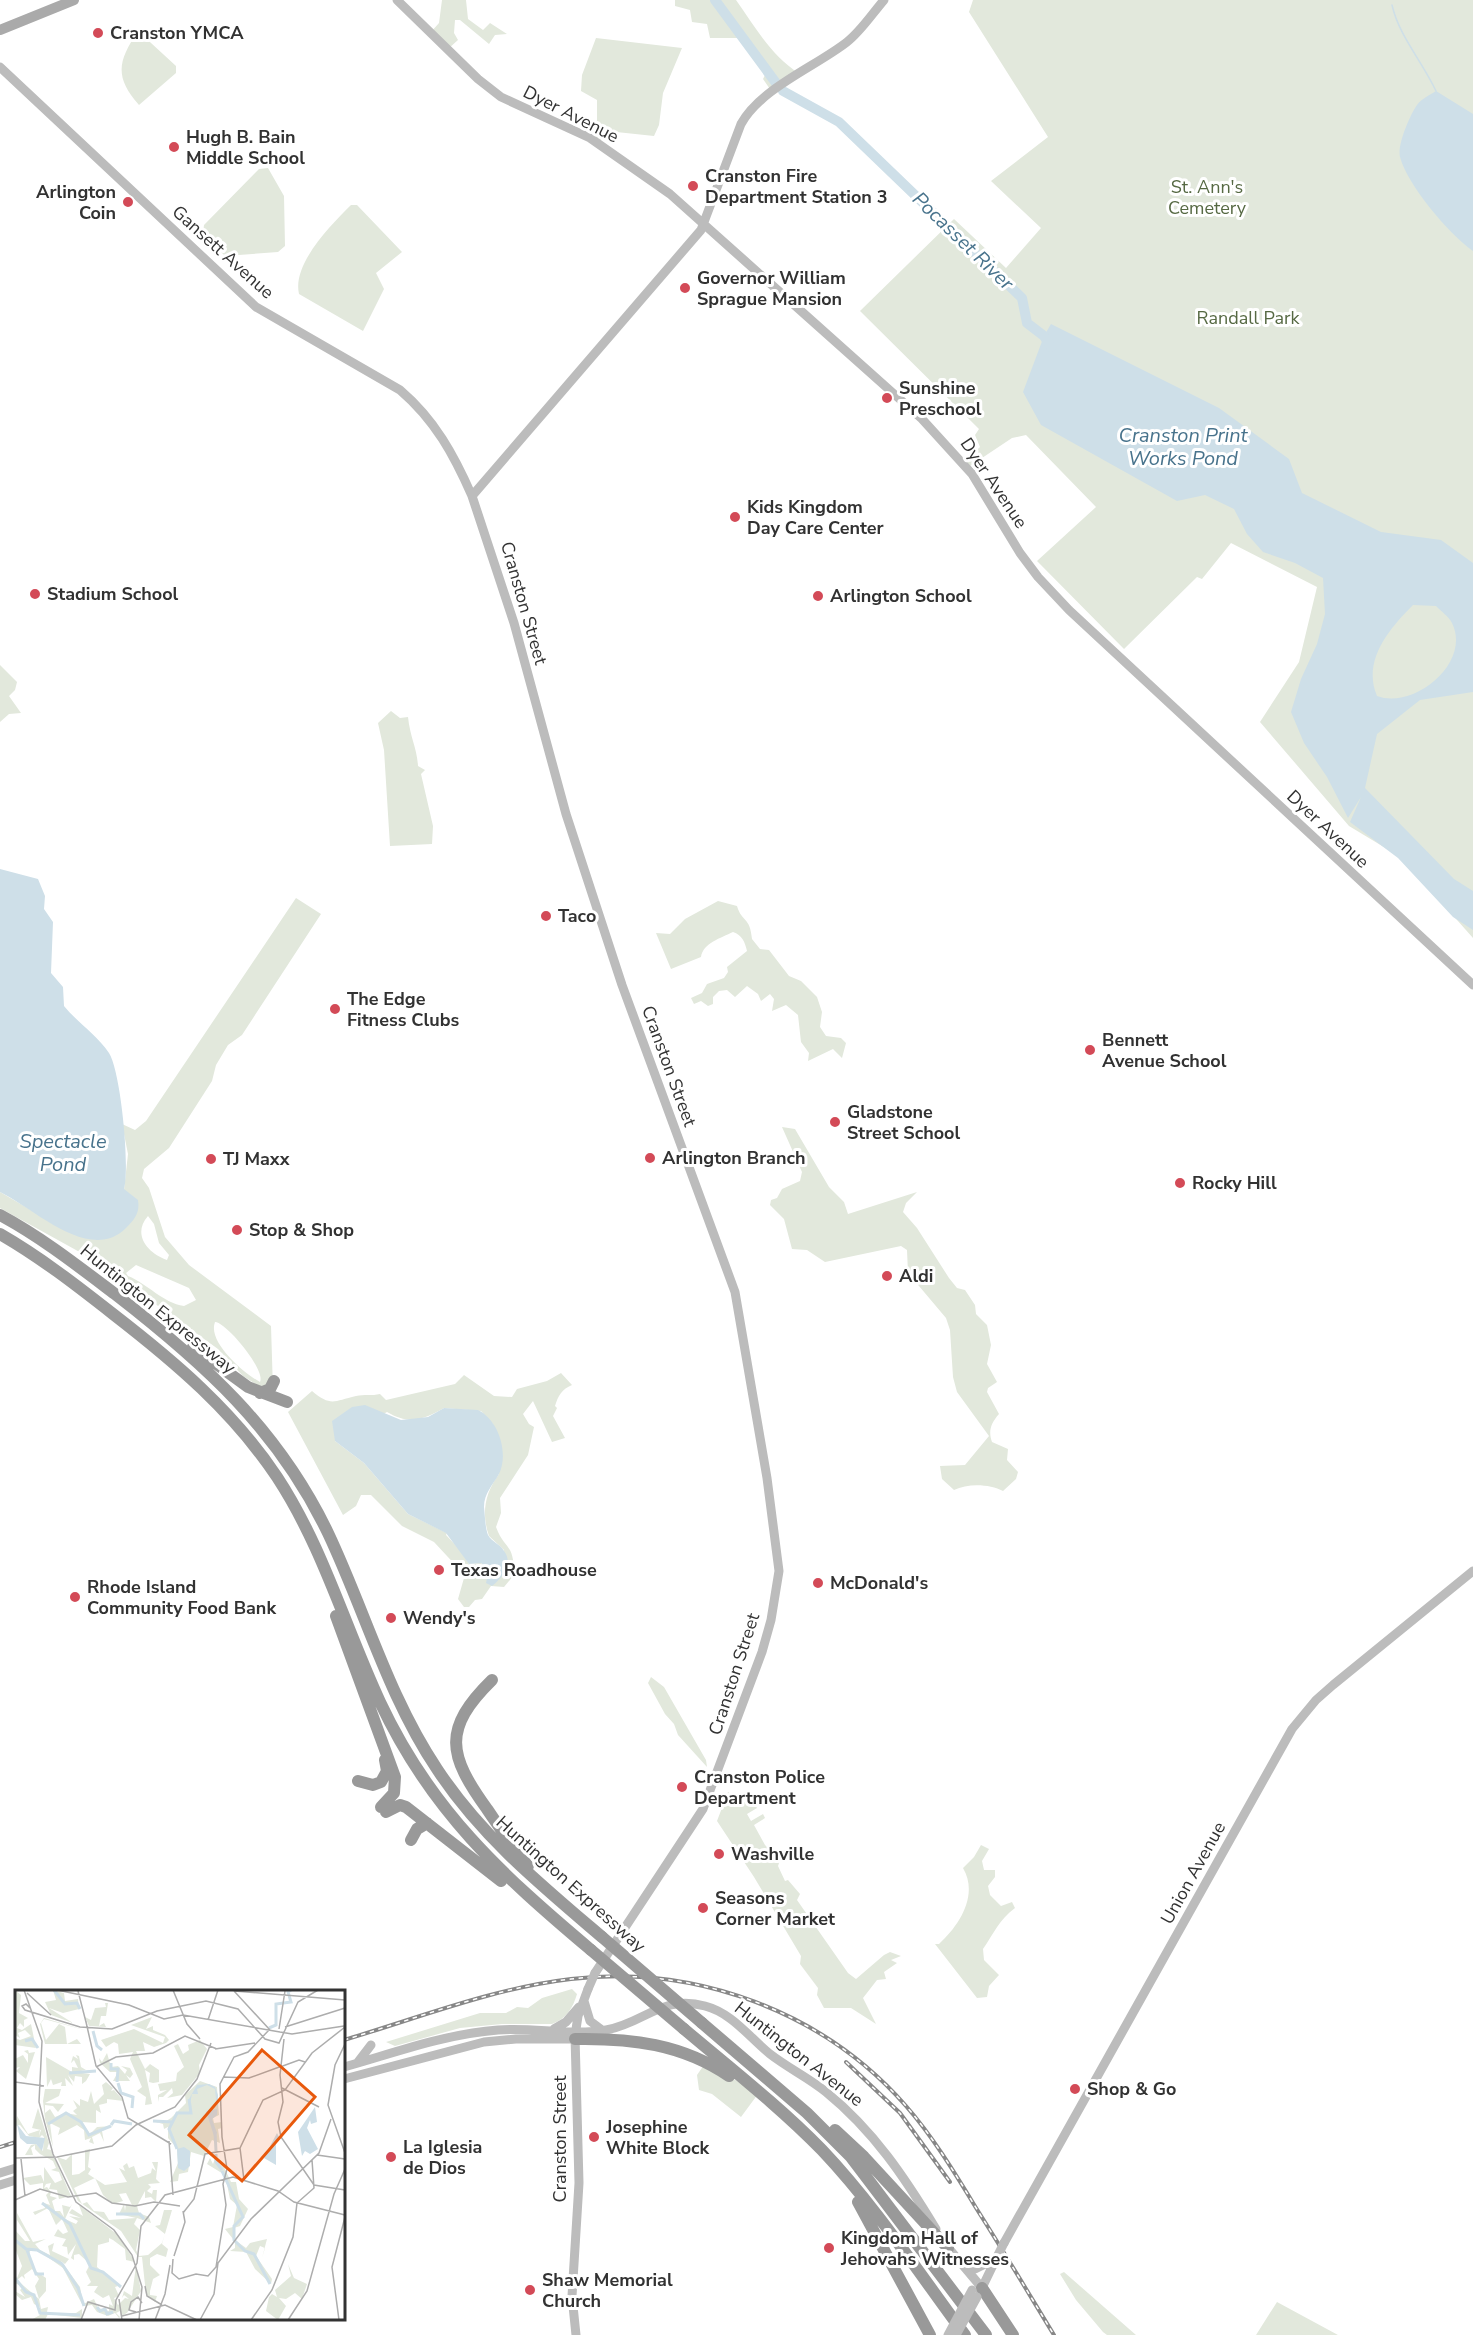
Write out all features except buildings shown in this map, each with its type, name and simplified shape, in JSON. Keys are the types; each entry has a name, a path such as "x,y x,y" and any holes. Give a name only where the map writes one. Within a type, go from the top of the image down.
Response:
{"highway":[{"name":"Huntington Expressway","path":"0,1215 60,1252 205,1367 233,1395 274,1443 308,1496 327,1532 396,1696 430,1760 461,1802 502,1849 822,2127 865,2173 986,2335"},
{"name":"Huntington Expressway","path":"0,1234 66,1278 165,1354 211,1396 239,1427 271,1468 317,1549 372,1683 410,1758 458,1826 529,1897 821,2149 862,2197 964,2335"},
{"path":"118,1297 260,1393 287,1402"},
{"path":"260,1393 270,1389 274,1381"},
{"path":"317,1549 348,1651 394,1774 395,1786 392,1796 383,1809 404,1806 499,1880 529,1897"},
{"path":"492,1680 468,1705 460,1722 456,1746 460,1768 472,1789 524,1861 579,1918"},
{"path":"358,1781 373,1785 384,1778 387,1769 381,1744"},
{"path":"411,1840 417,1829 427,1823"},
{"path":"576,2035 633,2040 688,2054 721,2071 790,2120"},
{"path":"744,2059 852,2145 948,2248"},
{"path":"821,2149 856,2199 930,2335"},
{"path":"977,2289 1013,2335"}],"main road":[{"path":"2,30 74,0"},
{"name":"Dyer Avenue","path":"397,0 495,92 605,147 670,194 705,223 945,441 978,482 1038,577 1069,610 1473,985"},
{"path":"472,496 705,223 746,116 765,96 853,37 884,0"},
{"name":"Gansett Avenue","path":"1,69 256,307 400,390 420,408 444,439 472,496"},
{"name":"Cranston Street","path":"472,496 514,623 566,814 622,985 737,1301 779,1571 769,1629 703,1809 595,1973 584,2000 576,2035 579,2183 572,2296 576,2335"},
{"name":"Union Avenue","path":"948,2335 1004,2243 1292,1729 1316,1700 1333,1685 1473,1571"},
{"path":"551,2030 566,2022 584,2000"},
{"path":"584,2000 588,2018 602,2030"},
{"name":"Huntington Avenue","path":"345,2079 479,2043 576,2035 602,2030 627,2023 675,2003 703,2006 725,2015 773,2056 823,2090 865,2128 897,2166 948,2248 977,2289"},
{"name":"Huntington Avenue","path":"345,2067 470,2033 551,2030 576,2035"},
{"path":"355,2064 371,2045"},
{"path":"0,2173 15,2168"},
{"path":"0,2185 15,2180"},
{"path":"960,2263 975,2269 992,2263"},
{"name":"Union Avenue","path":"956,2335 977,2289"}],"green space":[{"path":"442,0 466,0 468,19 483,30 490,23 507,34 495,35 489,44 460,20 455,20 454,33 458,40 448,49 431,32 439,23"},
{"path":"675,0 736,0 772,50 800,74 772,92 763,79 766,73 738,38 710,38 707,24 692,22 690,10 675,6"},
{"name":"Randall Park","path":"973,0 1473,0 1473,938 1402,858 1349,826 1260,722 1299,662 1317,587 1231,543 1202,579 1197,577 1124,649 1037,561 1096,507 1026,435 1012,438 967,468 963,463 980,447 975,435 979,429 860,311 954,219 1006,268 1041,228 991,181 1048,137 969,12"},
{"path":"138,31 176,66 176,73 139,105 125,86 122,77 126,51"},
{"path":"596,38 682,48 663,93 659,125 654,136 607,131 598,143 591,137 597,126 597,100 581,91 582,75"},
{"path":"268,168 284,196 285,246 278,252 225,256 203,234 204,225 259,169"},
{"path":"351,205 357,205 402,252 376,273 384,289 363,331 299,294 298,282 307,258 333,223"},
{"path":"0,665 17,682 15,690 9,696 21,713 9,714 0,722"},
{"path":"391,711 400,718 408,717 418,766 425,770 421,774 433,826 432,844 390,846 384,750 378,723"},
{"path":"296,898 321,914 242,1035 228,1045 216,1065 212,1081 169,1148 144,1169 142,1178 149,1188 165,1237 189,1265 271,1326 273,1390 257,1385 243,1376 218,1349 94,1260 0,1208 0,1192 43,1217 137,1200 124,1190 128,1154 122,1124 135,1130 146,1121","holes":["148,1216 154,1224 159,1243 169,1255 167,1260 153,1253 144,1242 141,1229","136,1265 189,1288 196,1300 184,1306 176,1304 126,1273","215,1322 236,1338 257,1368 260,1382 229,1356 222,1348 214,1330"]},
{"path":"718,901 737,906 750,927 752,939 760,949 769,950 789,976 801,981 817,997 822,1012 820,1027 826,1036 841,1038 846,1043 842,1058 833,1049 808,1061 809,1053 801,1042 798,1015 786,1005 772,1011 774,999 770,994 761,1001 758,994 747,986 735,997 727,990 719,991 713,997 713,1004 708,1006 701,1001 694,1004 691,998 702,993 707,984 724,978 728,972 727,967 747,951 744,942 739,935 733,932 705,948 701,957 671,969 656,933 670,934 685,919"},
{"path":"782,1127 795,1129 829,1187 844,1202 848,1214 917,1192 906,1203 903,1212 917,1228 949,1278 957,1288 965,1290 975,1305 976,1314 987,1325 991,1345 987,1364 997,1382 988,1388 987,1392 999,1414 991,1427 990,1434 992,1442 1008,1449 1007,1460 1018,1472 1016,1479 1003,1491 979,1485 954,1490 942,1479 940,1466 965,1465 989,1436 957,1392 953,1377 950,1330 946,1318 908,1273 907,1250 901,1246 825,1262 807,1250 792,1249 784,1219 770,1205 771,1200 777,1198 782,1189 800,1181 802,1172"},
{"path":"561,1373 572,1385 559,1396 553,1416 565,1438 552,1442 533,1401 523,1414 529,1424 534,1427 528,1455 500,1498 501,1513 496,1527 511,1552 514,1575 504,1587 491,1586 482,1599 475,1600 469,1607 464,1607 458,1599 464,1578 460,1570 434,1542 402,1526 371,1495 361,1495 356,1506 343,1515 288,1412 312,1391 328,1401 359,1395 380,1394 386,1400 455,1384 464,1375 494,1396 512,1397 517,1389 547,1381","holes":["444,1408 481,1411 493,1424 499,1474 490,1488 485,1519 489,1536 504,1550 486,1577 489,1569 481,1563 469,1564 462,1552 446,1535 447,1533 408,1514 364,1463 335,1441 387,1412 409,1420 429,1416"]},
{"path":"651,1677 664,1687 706,1760 707,1767 678,1735 674,1724 665,1714 648,1683"},
{"path":"728,1792 737,1798 741,1797 743,1803 751,1798 757,1808 747,1814 751,1821 763,1814 765,1818 754,1825 765,1845 780,1860 778,1866 785,1881 788,1880 800,1894 797,1900 848,1973 856,1979 884,1955 890,1952 901,1956 891,1960 897,1963 884,1972 886,1979 877,1980 863,1998 876,2024 851,2008 824,2008 817,1995 818,1988 800,1964 801,1956 754,1877 717,1821"},
{"path":"981,1845 989,1849 982,1861 984,1870 995,1870 995,1877 988,1886 990,1895 1001,1906 1012,1902 1015,1908 1001,1922 983,1949 984,1960 999,1975 989,1986 987,1997 977,1998 935,1944 939,1944 946,1937 960,1919 968,1899 969,1889 963,1868 974,1857"},
{"path":"572,1989 577,1994 571,2008 565,2016 552,2024 502,2024 460,2028 395,2046 386,2042 480,2013 506,2013 517,2007 528,2008 542,1998"},
{"path":"706,2062 758,2094 741,2117 712,2094 699,2090 697,2075"},
{"path":"1064,2272 1136,2335 1107,2335 1103,2332 1076,2300 1060,2274"},
{"path":"1277,2302 1338,2335 1256,2335"}],"water":[{"path":"1436,91 1473,114 1473,251 1430,208 1411,182 1400,157 1402,138 1414,110 1421,101"},
{"name":"Cranston Print Works Pond","path":"1051,324 1219,408 1289,459 1302,493 1381,532 1441,540 1473,563 1473,692 1420,700 1377,734 1365,788 1454,879 1473,891 1473,930 1453,917 1398,858 1350,822 1361,797 1348,818 1327,777 1304,743 1291,712 1301,679 1317,644 1325,614 1323,578 1295,563 1263,552 1247,534 1234,509 1205,495 1177,501 1041,425 1023,392 1044,336","holes":["1413,605 1436,606 1451,621 1456,638 1454,653 1447,667 1436,680 1422,690 1391,699 1377,696 1373,683 1373,670 1375,658 1387,635"]},
{"name":"Spectacle Pond","path":"0,869 38,879 45,896 44,909 53,922 51,973 63,987 64,1006 104,1047 113,1063 123,1120 126,1162 124,1189 138,1200 138,1205 132,1222 112,1237 96,1240 80,1237 63,1230 0,1192"},
{"path":"365,1405 401,1420 428,1417 444,1408 478,1410 492,1421 500,1438 503,1457 499,1474 485,1497 486,1525 488,1535 502,1549 508,1561 503,1575 492,1586 486,1583 489,1569 481,1563 469,1564 446,1533 408,1514 364,1463 335,1441 332,1421 352,1407"}],"waterway":[{"name":"Pocasset River","path":"715,0 776,83"},
{"path":"1392,5 1405,38 1436,91"},
{"name":"Pocasset River","path":"783,91 839,122 1022,298 1027,323 1044,336 1051,347"}],"railway":[{"path":"345,2040 485,1996 571,1979 618,1976 665,1979 710,1988 755,2002 797,2021 837,2044 873,2073 906,2106 953,2170 1054,2335"},
{"path":"846,2062 900,2113 950,2182"},
{"path":"0,2147 15,2142"}],"place":[{"name":"Cranston YMCA","path":"98,33"},
{"name":"Hugh B. Bain Middle School","path":"174,147"},
{"name":"Cranston Fire Department Station 3","path":"693,186"},
{"name":"Arlington Coin","path":"128,202"},
{"name":"Governor William Sprague Mansion","path":"685,288"},
{"name":"Sunshine Preschool","path":"887,398"},
{"name":"Kids Kingdom Day Care Center","path":"735,517"},
{"name":"Stadium School","path":"35,594"},
{"name":"Arlington School","path":"818,596"},
{"name":"Taco","path":"546,916"},
{"name":"The Edge Fitness Clubs","path":"335,1009"},
{"name":"Bennett Avenue School","path":"1090,1050"},
{"name":"Gladstone Street School","path":"835,1122"},
{"name":"Arlington Branch","path":"650,1158"},
{"name":"TJ Maxx","path":"211,1159"},
{"name":"Rocky Hill","path":"1180,1183"},
{"name":"Stop & Shop","path":"237,1230"},
{"name":"Aldi","path":"887,1276"},
{"name":"Texas Roadhouse","path":"439,1570"},
{"name":"McDonald's","path":"818,1583"},
{"name":"Rhode Island Community Food Bank","path":"75,1597"},
{"name":"Wendy's","path":"391,1618"},
{"name":"Cranston Police Department","path":"682,1787"},
{"name":"Washville","path":"719,1854"},
{"name":"Seasons Corner Market","path":"703,1908"},
{"name":"Shop & Go","path":"1075,2089"},
{"name":"Josephine White Block","path":"594,2137"},
{"name":"La Iglesia de Dios","path":"391,2157"},
{"name":"Kingdom Hall of Jehovahs Witnesses","path":"829,2248"},
{"name":"Shaw Memorial Church","path":"530,2290"}],"park label":[{"name":"St. Ann's Cemetery","path":"1207,198"}]}
